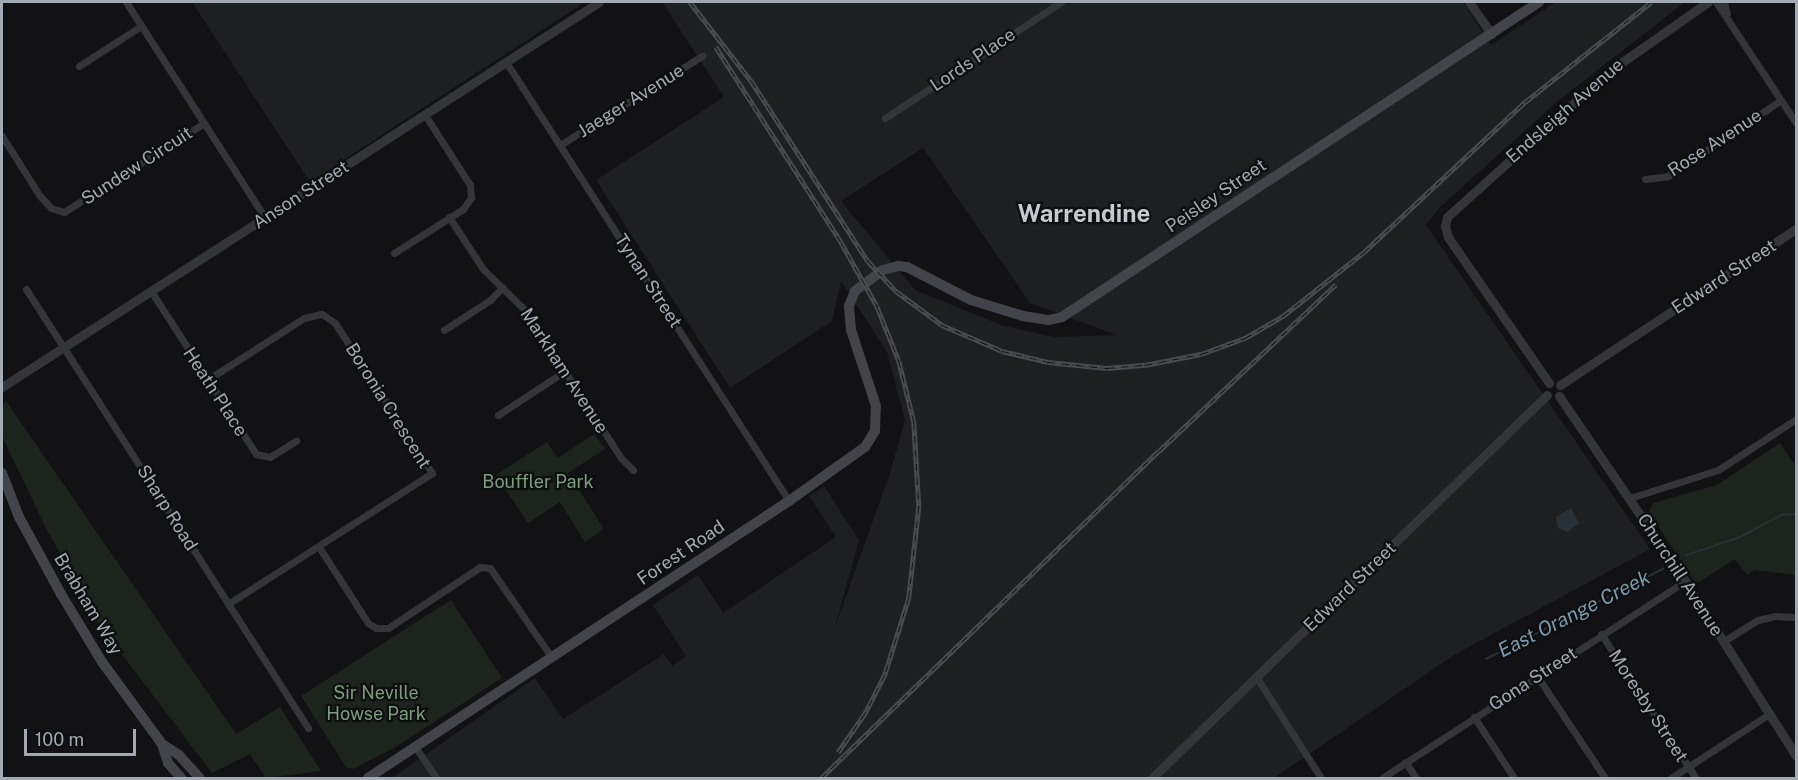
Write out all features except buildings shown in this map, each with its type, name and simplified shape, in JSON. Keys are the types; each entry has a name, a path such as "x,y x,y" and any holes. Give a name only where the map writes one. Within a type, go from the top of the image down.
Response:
{"main road":[{"name":"Peisley Street","path":"862,285 883,270 898,266 907,267 971,300 1023,316 1049,320 1062,317 1539,2"},
{"name":"Forest Road","path":"368,778 859,453 875,431 876,406 849,317 851,297 862,285"},
{"name":"Brabham Way","path":"2,472 19,517 61,594 102,662 162,744 168,763 180,778"},
{"name":"Brabham Way","path":"162,744 179,755 200,778"}],"street":[{"name":"Sundew Circuit","path":"126,2 265,218"},
{"name":"Anson Street","path":"2,387 599,2"},
{"name":"Lords Place","path":"885,118 1061,2"},
{"path":"1469,2 1491,34"},
{"name":"Endsleigh Avenue","path":"1550,383 1448,237 1445,221 1450,213 1608,72 1701,2"},
{"name":"Endsleigh Avenue","path":"1693,9 1708,2"},
{"path":"1716,2 1797,123"},
{"path":"1724,2 1726,13 1739,35"},
{"path":"79,66 141,26"},
{"name":"Jaeger Avenue","path":"560,145 702,56"},
{"name":"Tynan Street","path":"506,62 789,501"},
{"name":"Rose Avenue","path":"1645,179 1668,176 1781,100"},
{"path":"394,253 468,204 472,192 425,115"},
{"name":"Sundew Circuit","path":"2,136 40,196 51,208 64,212 204,123"},
{"name":"Markham Avenue","path":"449,217 479,264 525,310 621,458 633,471"},
{"name":"Edward Street","path":"1560,385 1797,229"},
{"path":"444,330 489,300 503,287"},
{"name":"Sharp Road","path":"26,289 308,728"},
{"name":"Heath Place","path":"151,291 256,454 270,457 297,441"},
{"name":"Boronia Crescent","path":"207,380 304,318 322,314 335,323 432,473 228,604"},
{"path":"498,415 565,371"},
{"path":"1557,382 1560,385 1562,392 1559,396 1552,398 1547,395 1546,387 1550,383 1557,382"},
{"name":"Edward Street","path":"1152,778 1547,395"},
{"name":"Churchill Avenue","path":"1559,396 1685,580 1797,756"},
{"path":"1630,498 1718,470 1797,419"},
{"path":"319,547 368,623 376,628 388,628 480,567 490,568 552,658"},
{"name":"Gona Street","path":"1382,778 1685,580"},
{"path":"1724,641 1758,620 1775,616 1797,617"},
{"name":"Moresby Street","path":"1601,634 1696,778"},
{"path":"1538,676 1605,778"},
{"path":"1257,678 1322,778"},
{"path":"1671,778 1769,714"},
{"path":"1474,717 1514,778"},
{"path":"416,748 436,778"},
{"path":"1405,762 1416,778"}],"shaded area":[{"path":"192,2 585,2 310,182"},
{"path":"662,2 1463,2 1491,45 1556,2 1685,2 1559,100 1439,208 1426,225 1650,549 1454,655 1274,778 392,778 535,678 563,719 664,654 672,666 686,656 653,605 698,575 723,613 836,537 809,496 824,486 859,540 835,627 891,470 905,420 887,352 841,281 832,321 730,388 596,180 724,97","holes":["923,148 1030,303 1117,335 1054,337 1001,325 915,290 841,201"]},
{"path":"1571,508 1579,523 1568,532 1558,528 1556,517"}],"green space":[{"path":"6,401 236,734 280,707 321,771 266,778 250,754 212,773 99,624 47,530 2,436 2,407"},
{"name":"Bouffler Park","path":"594,434 605,449 568,473 604,529 585,542 560,502 528,523 496,475 547,442 558,458"},
{"path":"1780,443 1796,467 1796,575 1755,570 1747,575 1735,559 1696,584 1649,512 1653,503 1717,485"},
{"name":"Sir Neville Howse Park","path":"451,600 502,678 394,748 353,769 346,767 301,696"}],"waterway":[{"name":"East Orange Creek","path":"1687,555 1740,537 1781,515 1796,514"},
{"name":"East Orange Creek","path":"1486,659 1663,569"}],"railway":[{"path":"690,2 752,82 868,261 896,291 942,325 1002,351 1048,362 1107,368 1145,365 1201,354 1245,338 1283,316 1364,252 1525,102 1651,2"},
{"path":"716,47 841,242 877,306 899,361 914,422 919,507 909,598 885,675 865,714 838,753"},
{"path":"821,778 1159,451 1336,284"}],"district":[{"name":"Warrendine","path":"1084,214"}]}
